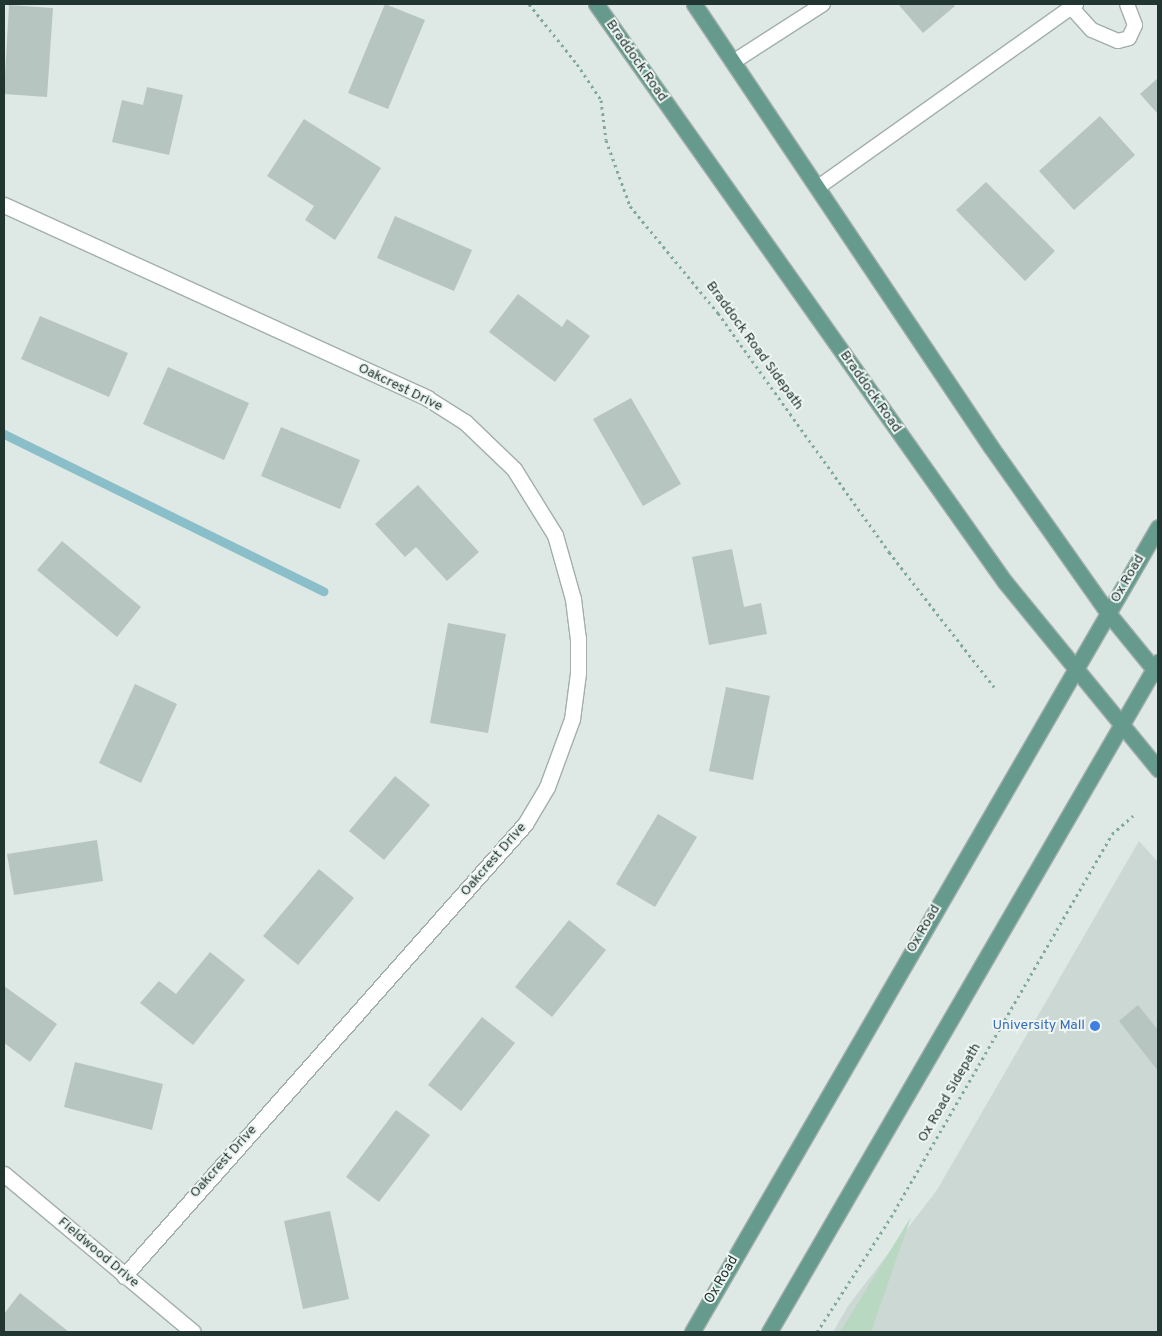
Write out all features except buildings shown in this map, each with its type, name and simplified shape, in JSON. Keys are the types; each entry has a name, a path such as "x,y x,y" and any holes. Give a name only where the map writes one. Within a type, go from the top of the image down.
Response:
{"main road":[{"name":"Braddock Road","path":"596,4 1005,582 1158,769"},
{"path":"694,4 817,188 1108,613 1157,668 1121,725 769,1332"},
{"name":"Ox Road","path":"692,1332 1158,527"}],"street":[{"name":"Oakcrest Drive","path":"4,205 426,398 465,422 514,469 555,535 573,599 578,638 578,673 572,719 547,787 525,824 124,1276"},
{"name":"Fieldwood Drive","path":"4,1174 192,1332"}],"lane":[{"path":"733,62 823,4"},
{"path":"817,188 1074,5 1092,30 1118,41 1129,38 1135,25 1127,4"}],"path":[{"name":"Braddock Road Sidepath","path":"529,4 577,64 600,100 606,140 630,206 718,313 889,552 994,688"},
{"name":"Ox Road Sidepath","path":"817,1332 891,1217 1112,834 1133,816"}],"shaded area":[{"name":"University Mall","path":"1139,841 1158,862 1158,1332 833,1332 848,1306 937,1190"}],"green space":[{"path":"911,1217 871,1332 840,1332"}],"waterway":[{"path":"4,434 323,591"}],"place":[{"name":"University Mall","path":"1095,1026"}]}
